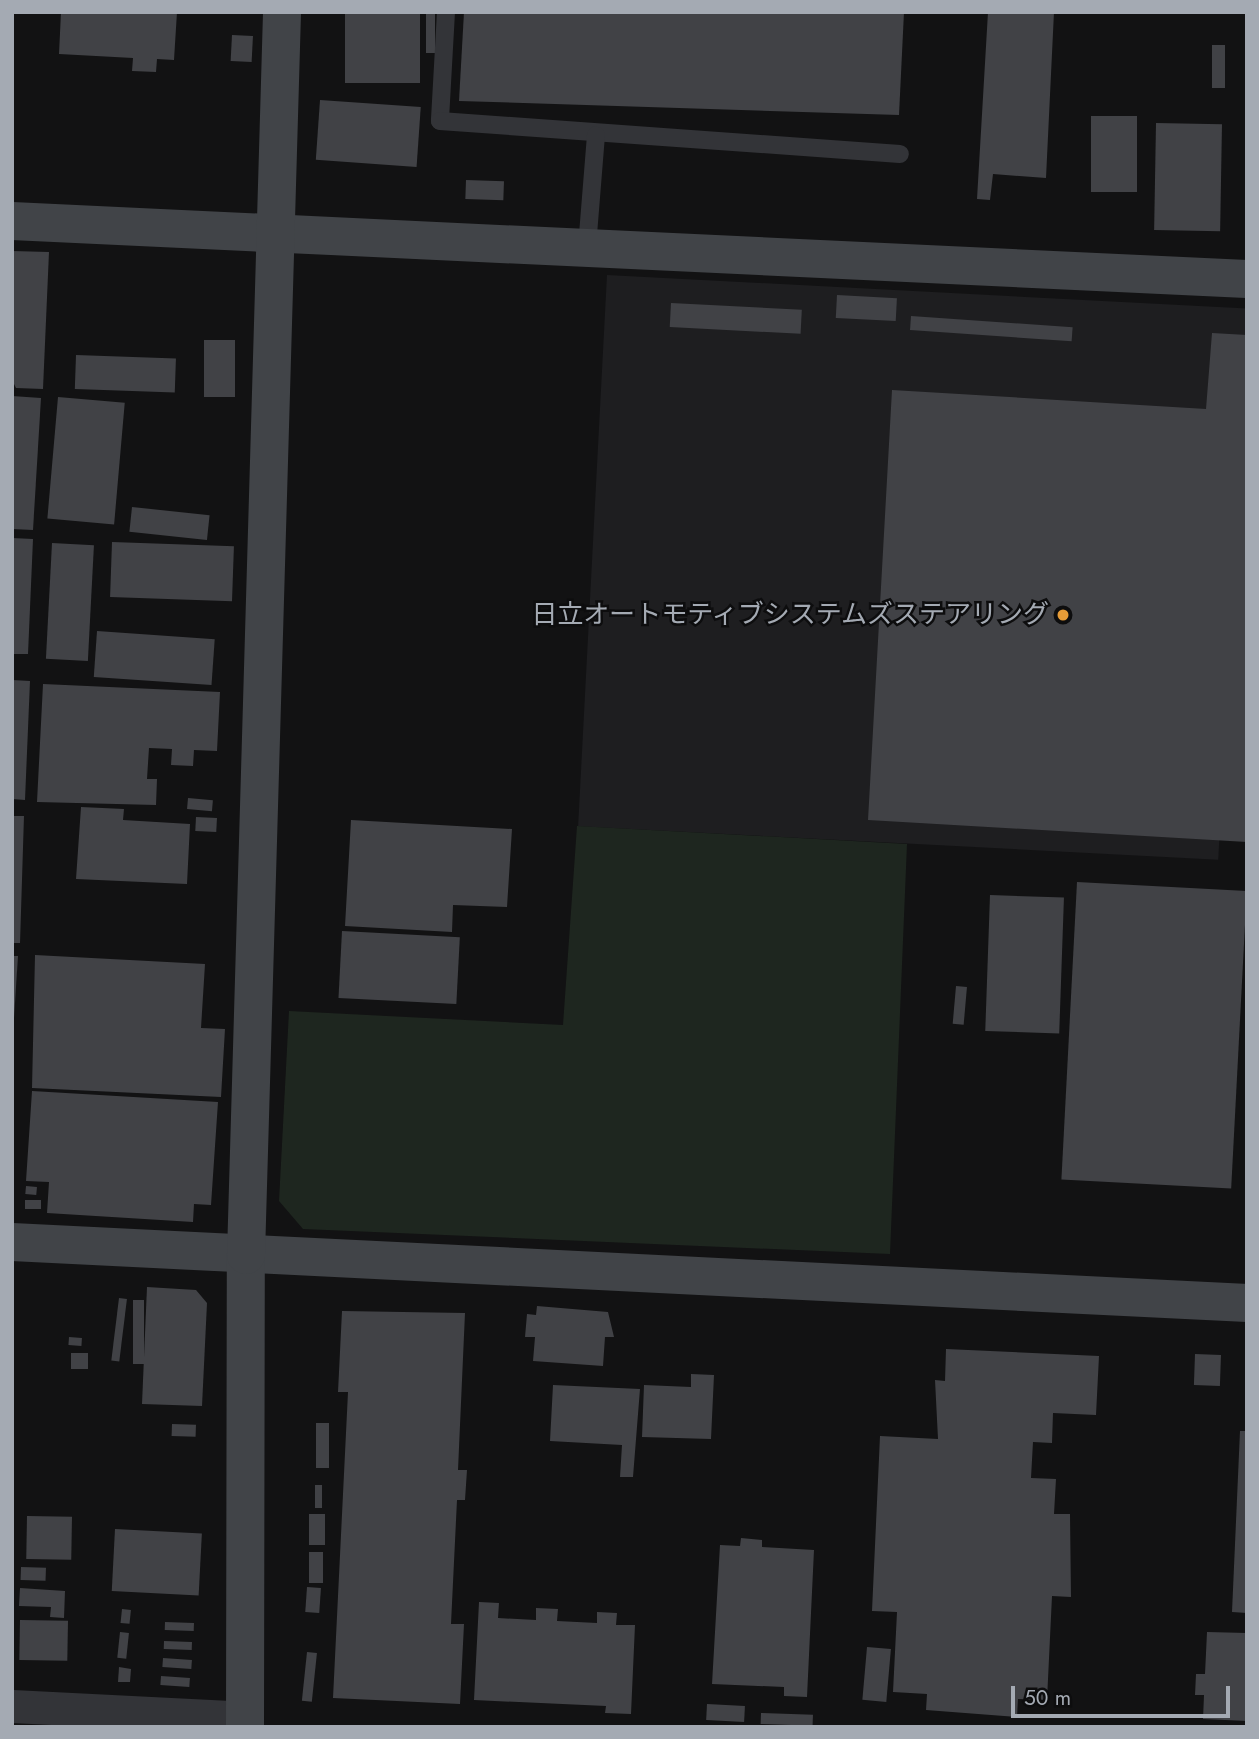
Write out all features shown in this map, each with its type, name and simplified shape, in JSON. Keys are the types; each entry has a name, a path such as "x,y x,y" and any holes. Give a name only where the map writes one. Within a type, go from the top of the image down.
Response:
{"street":[{"path":"12,1706 245,1722 246,1255 282,12"},
{"path":"12,220 275,236 587,247 1247,279"},
{"path":"12,1242 1247,1303"}],"lane":[{"path":"446,12 440,121 597,135 900,155"},
{"path":"587,247 597,135"}],"shaded area":[{"path":"607,275 1247,309 1218,860 578,826"},
{"path":"577,826 907,844 890,1254 303,1229 279,1201 289,1011 563,1025"}],"building":[{"path":"61,12 177,12 174,60 157,59 156,72 132,71 133,58 59,54"},
{"path":"345,12 420,12 420,83 345,83"},
{"path":"426,12 435,12 435,53 426,53"},
{"path":"464,12 904,12 899,115 459,101"},
{"path":"988,12 1054,12 1046,178 993,174 990,200 977,199"},
{"path":"232,35 253,36 252,62 231,61"},
{"path":"1212,45 1225,45 1225,88 1212,88"},
{"path":"320,100 421,107 417,167 316,160"},
{"path":"1091,116 1137,116 1137,192 1091,192"},
{"path":"1156,123 1222,124 1220,231 1154,230"},
{"path":"466,180 504,181 503,200 465,199"},
{"path":"12,251 49,252 43,389 16,388 12,380"},
{"path":"837,295 897,298 896,321 836,318"},
{"path":"671,303 802,310 801,334 670,327"},
{"path":"911,316 1073,327 1072,341 910,330"},
{"name":"日立オートモティブシステムズステアリング","path":"1212,333 1247,335 1247,842 868,820 892,390 1206,409"},
{"path":"204,340 235,340 235,397 204,397"},
{"path":"76,355 176,358 175,392 75,389"},
{"path":"12,396 41,398 33,530 12,529"},
{"path":"58,397 125,403 114,524 47,519"},
{"path":"132,507 210,515 207,540 129,532"},
{"path":"12,538 33,539 28,654 12,654"},
{"path":"112,542 234,546 232,601 110,597"},
{"path":"52,543 94,545 88,661 46,659"},
{"path":"97,631 215,639 212,685 94,677"},
{"path":"12,680 30,681 25,800 12,799"},
{"path":"43,684 220,692 217,751 194,750 193,766 171,765 172,749 149,748 147,779 157,779 156,805 37,802"},
{"path":"188,798 213,800 212,811 187,809"},
{"path":"81,807 124,809 123,820 190,824 187,884 76,879"},
{"path":"12,816 24,816 20,943 12,943"},
{"path":"196,817 217,818 216,832 195,831"},
{"path":"351,820 512,829 507,907 453,905 452,932 345,926"},
{"path":"1077,882 1247,891 1231,1188 1061,1180"},
{"path":"990,895 1064,898 1059,1033 985,1031"},
{"path":"342,931 460,937 456,1004 338,998"},
{"path":"35,955 205,964 201,1028 225,1029 221,1097 32,1088"},
{"path":"12,956 18,956 14,1018 12,1018"},
{"path":"956,986 967,987 964,1025 953,1024"},
{"path":"32,1091 218,1102 211,1205 194,1204 193,1222 47,1213 49,1182 26,1181"},
{"path":"26,1186 37,1187 36,1195 25,1194"},
{"path":"25,1200 41,1200 41,1209 25,1209"},
{"path":"147,1287 196,1290 207,1303 202,1406 142,1404"},
{"path":"119,1298 127,1299 119,1362 111,1361"},
{"path":"133,1300 144,1300 144,1364 133,1364"},
{"path":"537,1306 608,1312 614,1337 605,1337 603,1366 533,1361 535,1337 525,1337 527,1314 536,1315"},
{"path":"342,1311 465,1313 458,1470 467,1470 465,1500 457,1500 451,1624 464,1624 460,1704 333,1698 348,1392 338,1392"},
{"path":"69,1337 82,1338 81,1346 68,1345"},
{"path":"946,1349 1099,1356 1096,1415 1053,1413 1052,1443 1033,1442 1031,1478 1056,1479 1054,1514 1070,1514 1071,1597 1052,1596 1047,1700 1018,1699 1017,1717 926,1710 927,1694 893,1692 897,1612 872,1611 880,1436 938,1439 935,1380 945,1381"},
{"path":"71,1353 88,1353 88,1369 71,1369"},
{"path":"1195,1354 1221,1355 1220,1386 1194,1385"},
{"path":"691,1374 714,1375 711,1439 642,1437 644,1385 691,1387"},
{"path":"553,1385 640,1389 633,1477 620,1477 622,1445 550,1441"},
{"path":"316,1423 329,1423 329,1468 316,1468"},
{"path":"172,1424 196,1425 196,1437 172,1436"},
{"path":"1240,1431 1247,1431 1247,1613 1232,1612"},
{"path":"315,1485 322,1485 322,1508 315,1508"},
{"path":"309,1514 325,1514 325,1545 309,1545"},
{"path":"27,1516 72,1517 71,1560 26,1559"},
{"path":"115,1529 202,1534 199,1595 112,1591"},
{"path":"741,1538 762,1540 762,1547 814,1550 807,1697 784,1696 784,1687 712,1684 720,1545 740,1546"},
{"path":"309,1552 323,1552 323,1583 309,1583"},
{"path":"21,1567 46,1568 46,1581 21,1580"},
{"path":"307,1587 321,1588 319,1613 305,1612"},
{"path":"20,1588 65,1591 64,1618 50,1617 51,1607 19,1606"},
{"path":"479,1602 499,1603 498,1618 536,1620 536,1608 558,1609 557,1621 597,1623 597,1612 617,1613 616,1625 635,1625 631,1714 605,1713 606,1706 474,1700"},
{"path":"122,1609 131,1610 129,1624 121,1623"},
{"path":"20,1620 68,1621 67,1661 19,1660"},
{"path":"165,1622 194,1623 194,1631 165,1630"},
{"path":"120,1632 129,1633 126,1659 117,1658"},
{"path":"1207,1632 1247,1633 1247,1721 1203,1719 1204,1695 1195,1695 1196,1674 1205,1674"},
{"path":"164,1641 192,1642 192,1650 164,1649"},
{"path":"867,1647 891,1649 886,1702 862,1700"},
{"path":"307,1652 317,1653 312,1702 302,1701"},
{"path":"163,1658 192,1660 191,1669 162,1667"},
{"path":"119,1667 131,1669 130,1682 118,1682"},
{"path":"161,1676 190,1678 189,1687 160,1685"},
{"path":"707,1704 745,1706 744,1722 706,1720"},
{"path":"761,1713 813,1715 813,1726 761,1724"}],"place":[{"name":"日立オートモティブシステムズステアリング","path":"1063,615"}]}
